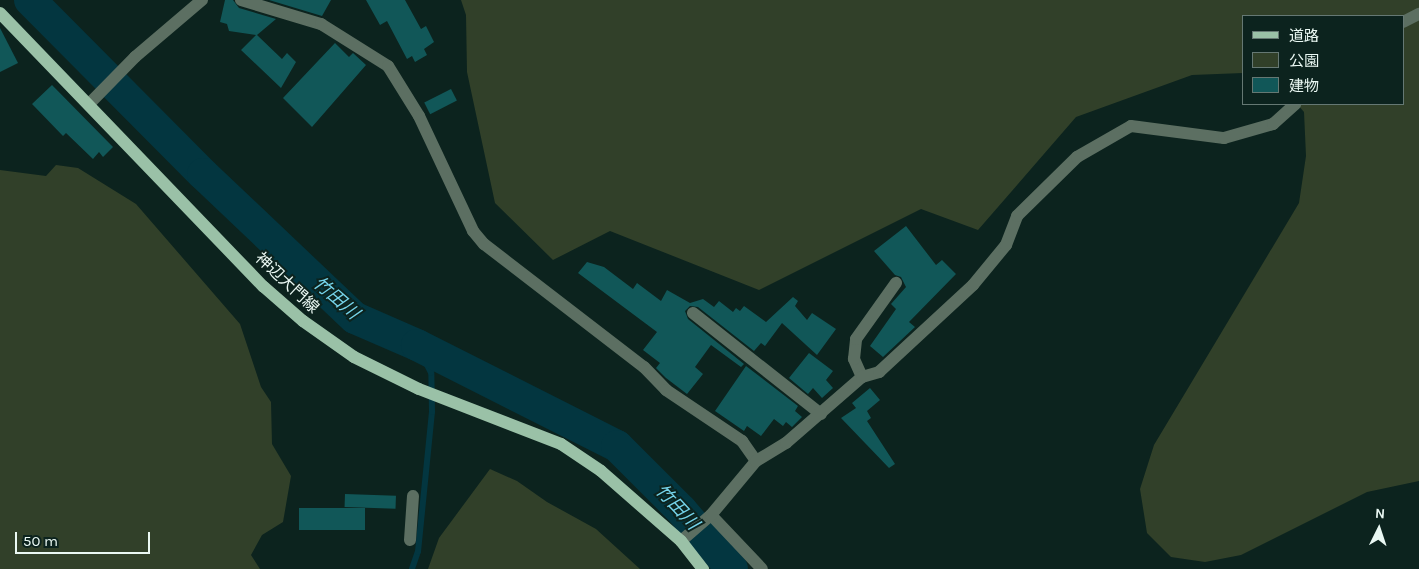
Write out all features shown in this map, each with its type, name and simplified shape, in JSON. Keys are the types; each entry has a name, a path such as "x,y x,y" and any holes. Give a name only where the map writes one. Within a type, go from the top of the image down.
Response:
{"main road":[{"name":"神辺大門線","path":"0,13 93,99 264,287 303,321 354,357 419,389 443,400 561,444 601,471 685,537 703,569"}],"street":[{"path":"93,99 132,61 202,0"},
{"path":"241,0 321,24 388,66 426,131 473,231 484,244 644,367 666,390 742,441 756,461"},
{"path":"1404,22 1419,14"},
{"path":"685,537 709,517 756,461 786,442 862,377 879,372 973,285 1006,245 1017,216 1077,157 1132,126 1224,138 1273,124 1294,105"},
{"path":"862,377 854,359 856,339 896,283"},
{"path":"694,313 821,414"},
{"path":"410,540 413,496"},
{"path":"709,517 762,569"}],"green space":[{"path":"461,0 1419,0 1419,481 1367,492 1241,555 1205,562 1171,557 1147,533 1140,489 1154,445 1299,203 1306,156 1304,112 1298,105 1404,105 1404,15 1242,15 1242,73 1192,75 1076,117 978,230 921,209 759,290 610,231 553,260 495,203 467,72 466,15"},
{"path":"56,165 78,168 136,204 240,324 261,387 271,402 272,444 291,476 283,522 262,535 251,555 260,569 0,569 0,170 46,176"},
{"path":"490,469 517,481 547,502 596,529 640,569 428,569 439,538"}],"building":[{"path":"225,0 233,0 239,8 276,19 257,35 282,59 287,53 296,62 281,88 241,50 256,35 229,31 227,24 220,22"},
{"path":"269,0 331,0 322,16"},
{"path":"366,0 405,0 421,29 426,26 434,42 424,49 427,55 415,62 412,56 407,59 387,21 380,25"},
{"path":"0,28 18,63 0,72"},
{"path":"335,43 349,57 353,53 366,65 312,127 283,98"},
{"path":"52,85 113,147 103,157 99,152 93,159 66,133 63,136 32,104"},
{"path":"451,89 457,101 430,114 424,103"},
{"path":"906,226 936,265 942,260 956,274 909,322 915,327 883,357 870,346 896,309 891,304 906,287 901,277 895,275 874,251"},
{"path":"587,262 604,267 633,289 637,283 661,301 667,290 690,303 703,299 714,307 719,301 733,312 736,308 740,311 744,306 766,322 793,297 798,301 795,306 807,320 812,313 836,329 817,355 782,323 765,346 761,343 754,351 698,307 690,306 685,311 688,319 744,364 741,367 711,345 695,367 703,374 687,394 656,368 660,363 643,350 657,332 578,273"},
{"path":"809,353 833,371 826,380 833,388 822,398 813,388 808,394 789,378"},
{"path":"746,366 798,406 795,411 802,417 792,427 786,422 783,426 774,419 761,436 747,426 744,431 715,411"},
{"path":"870,388 880,400 867,411 871,418 867,421 895,464 889,468 841,418 856,408 852,403"},
{"path":"345,494 396,496 396,509 345,507"},
{"path":"299,508 365,508 365,530 299,530"}],"waterway":[{"name":"竹田川","path":"30,0 203,174 355,318 417,345 617,446 681,510 732,569"},
{"path":"412,569 418,552 432,412 431,373 417,345"}]}
